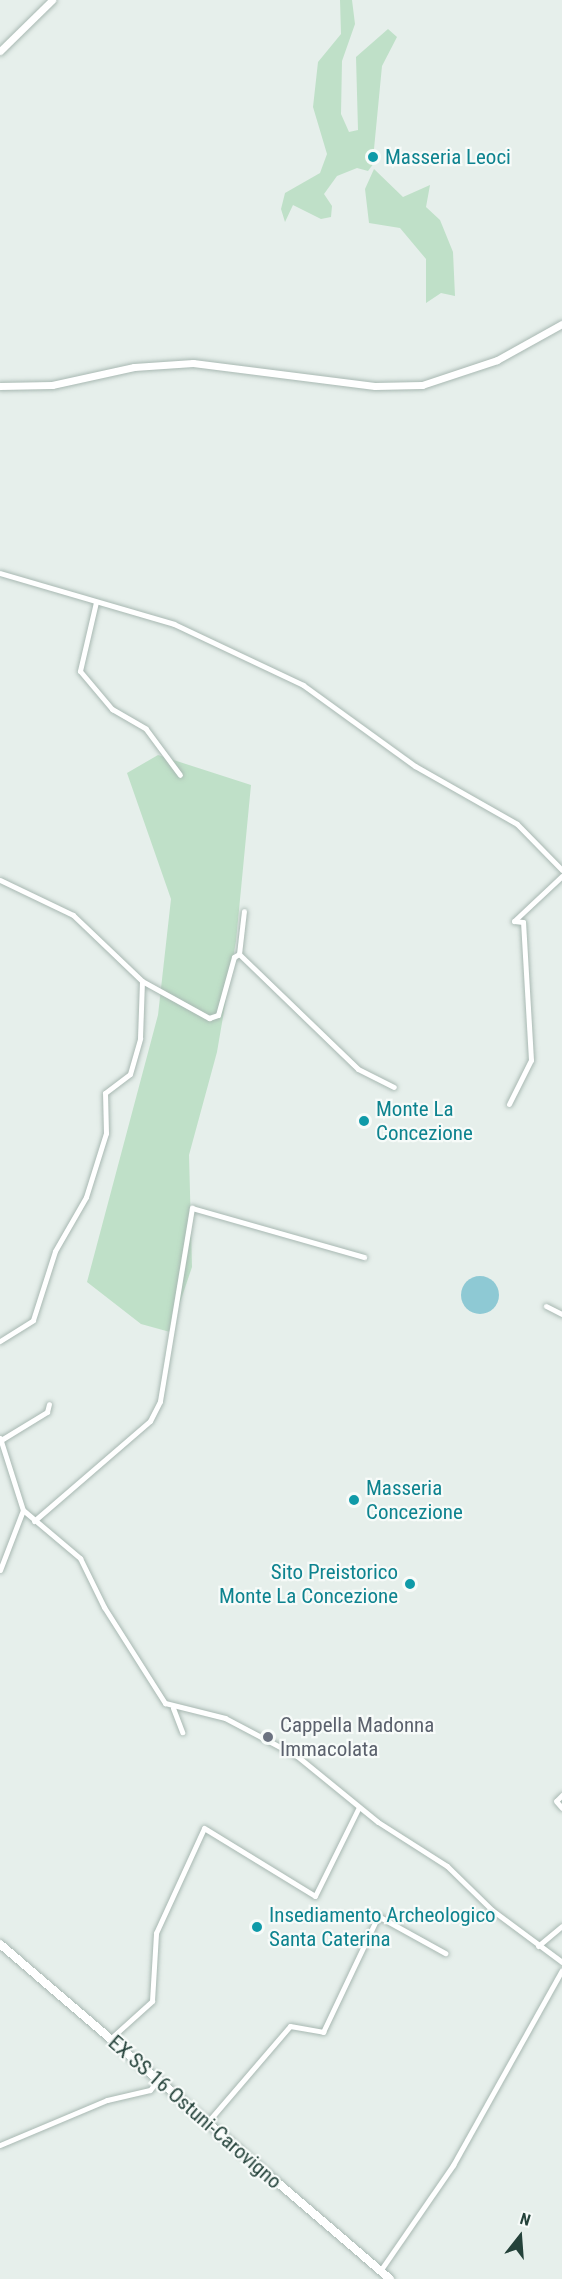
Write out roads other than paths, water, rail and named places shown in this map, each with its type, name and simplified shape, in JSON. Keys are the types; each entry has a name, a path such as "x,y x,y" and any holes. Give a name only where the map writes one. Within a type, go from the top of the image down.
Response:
{"main road":[{"name":"EX SS 16 Ostuni-Carovigno","path":"0,1944 206,2124 390,2279"}],"street":[{"path":"0,51 51,0"},
{"path":"0,386 52,385 134,366 193,363 375,386 422,385 497,360 562,324"},
{"path":"0,573 174,624 303,685 415,766 517,824 562,870"},
{"path":"96,602 80,671 112,709 146,729 180,775"},
{"path":"509,1104 531,1060 523,922 514,921 562,876"},
{"path":"0,880 73,915 142,981 151,983 182,1006 214,1018 239,954 244,911"},
{"path":"239,954 358,1069 394,1087"},
{"path":"0,1341 33,1320 55,1251 86,1197 106,1133 105,1094 127,1080 138,1046 142,981"},
{"path":"33,1521 150,1421 160,1401 192,1208 364,1257"},
{"path":"546,1306 562,1314"},
{"path":"49,1404 47,1412 0,1439 23,1510 33,1521 80,1558 104,1607 173,1708 182,1732"},
{"path":"0,1570 23,1510"},
{"path":"173,1708 194,1707 253,1732 297,1756 359,1807 447,1866 538,1946 562,1962"},
{"path":"562,1795 556,1801 562,1808"},
{"path":"110,2039 152,2001 156,1933 204,1828 315,1896 359,1807"},
{"path":"206,2124 290,2026 323,2032 378,1916 445,1953"},
{"path":"538,1946 562,1926"},
{"path":"380,2271 453,2165 562,1970"},
{"path":"0,2145 107,2100 150,2090 158,2080"}],"water":[{"path":"480,1276 493,1282 499,1295 493,1308 480,1314 467,1308 461,1295 467,1282"}],"place":[{"name":"Masseria Leoci","path":"373,157"},
{"name":"Monte La Concezione","path":"364,1121"},
{"name":"Masseria Concezione","path":"354,1500"},
{"name":"Sito Preistorico Monte La Concezione","path":"410,1584"},
{"name":"Cappella Madonna Immacolata","path":"268,1737"},
{"name":"Insediamento Archeologico Santa Caterina","path":"257,1927"}]}
